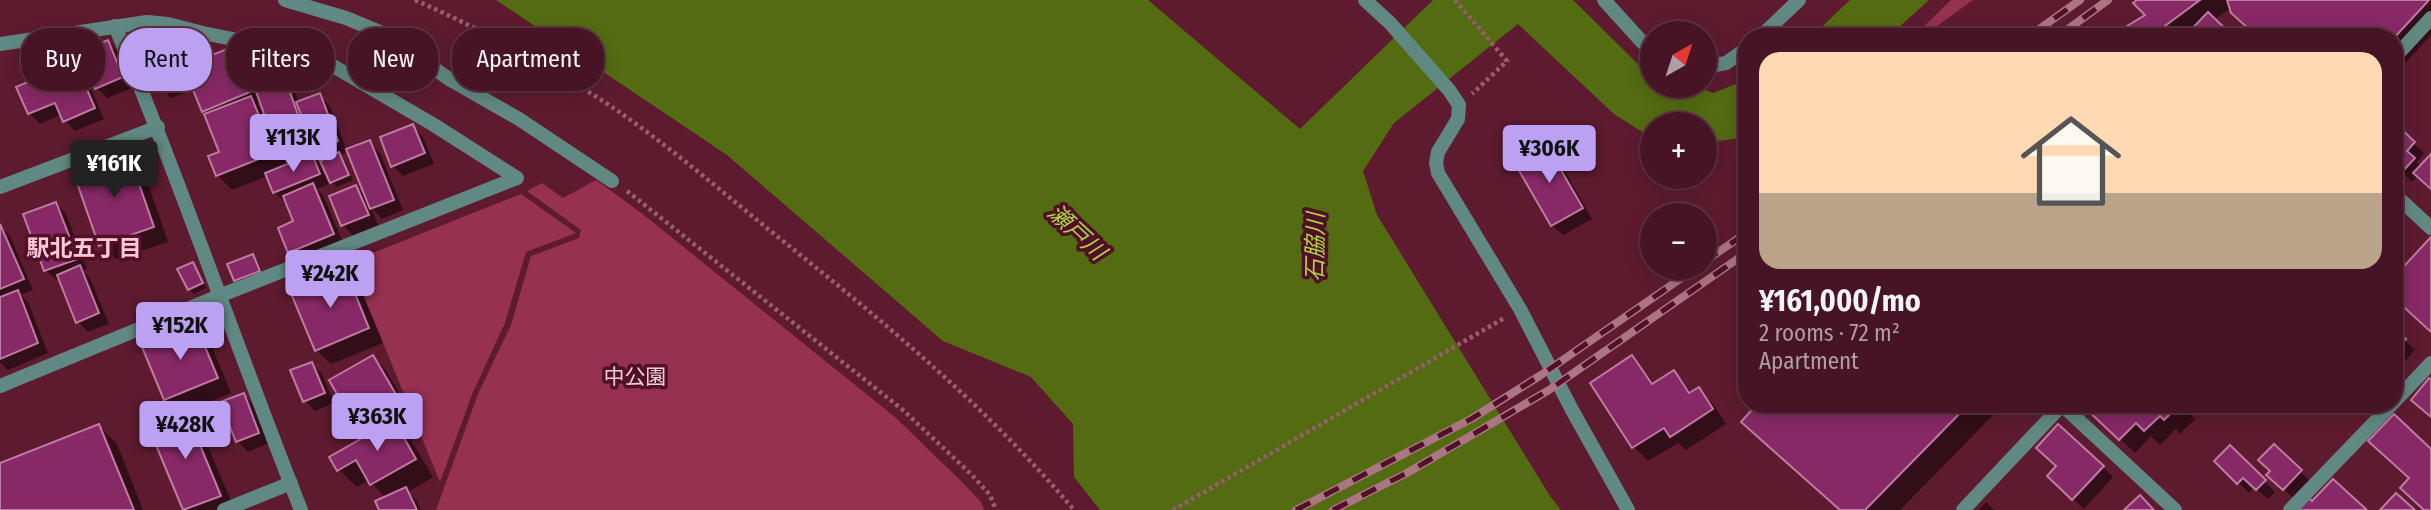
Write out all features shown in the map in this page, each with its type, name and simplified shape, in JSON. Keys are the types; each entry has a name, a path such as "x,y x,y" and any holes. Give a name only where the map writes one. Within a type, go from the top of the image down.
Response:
{"street":[{"path":"285,0 345,18 387,35 449,79 519,119 612,181"},
{"path":"1365,0 1390,23 1459,105 1458,119 1438,152 1438,173 1520,309 1628,510"},
{"path":"1604,0 1640,40"},
{"path":"1769,28 1799,0"},
{"path":"2403,49 2431,19"},
{"path":"0,44 147,22 168,24 317,56 517,178 0,386"},
{"path":"115,26 158,127 301,510"},
{"path":"1717,65 1727,63 1738,55"},
{"path":"0,187 158,127"},
{"path":"2403,202 2431,228"},
{"path":"2403,392 2431,363"},
{"path":"1963,510 2054,413"},
{"path":"2071,413 2175,510"},
{"path":"2290,510 2383,413"},
{"path":"224,510 290,483"}],"path":[{"path":"415,0 465,22 564,78 608,104 648,134 847,292 919,354 973,402 1074,510"},
{"path":"1455,0 1504,54 1507,61 1459,105"},
{"path":"612,181 650,208 903,410 972,475 990,495 996,510"},
{"path":"1173,510 1509,315"}],"green space":[{"path":"1951,0 1973,0 1934,28 1922,28"},
{"name":"中公園","path":"596,180 644,215 896,418 963,483 981,502 984,510 436,510 478,394 511,325 531,256 579,238 581,230 527,191 542,183 563,198"},
{"path":"521,194 576,233 526,252 505,323 473,392 440,482 350,262"}],"water":[{"path":"496,0 1148,0 1300,129 1433,0 1573,0 1640,65 1640,98 1717,98 1717,91 1738,83 1738,138 1717,141 1717,112 1640,112 1640,130 1614,114 1518,24 1394,123 1363,171 1377,215 1561,510 1100,510 1074,477 1073,424 1031,377 943,341 727,155 604,72 604,28 538,28"},
{"path":"1850,0 1929,0 1898,28 1820,28"}],"building":[{"path":"2137,0 2200,0 2162,28 2124,28 2145,15 2133,3"},
{"path":"2227,0 2429,0 2403,28 2248,28 2231,13"},
{"path":"2208,12 2225,28 2193,28"},
{"path":"108,40 119,67 119,79 105,85 105,41"},
{"path":"226,49 226,91 250,92 202,112 193,91 212,91 212,55"},
{"path":"21,85 21,91 88,91 95,108 63,122 55,103 28,114 16,87"},
{"path":"256,91 290,91 307,140 277,151"},
{"path":"320,93 338,141 315,150 296,102"},
{"path":"251,96 274,153 216,176 208,156 219,152 204,114"},
{"path":"413,124 425,153 391,167 380,137"},
{"path":"2403,131 2415,142 2407,151 2415,158 2403,171"},
{"path":"370,140 394,200 370,209 346,149"},
{"path":"1546,144 1583,208 1551,226 1514,162"},
{"path":"339,152 349,175 330,183 320,161"},
{"path":"312,154 320,174 273,193 265,173"},
{"path":"2431,154 2431,189 2413,173"},
{"path":"129,155 154,227 99,246 74,174"},
{"path":"313,183 334,234 288,253 278,228 293,221 283,196"},
{"path":"356,185 369,215 341,226 329,196"},
{"path":"56,202 78,259 44,271 23,214"},
{"path":"0,224 24,279 0,289"},
{"path":"2431,237 2431,332 2403,306 2403,267"},
{"path":"253,254 260,271 234,281 227,264"},
{"path":"193,262 203,283 188,290 177,269"},
{"path":"80,265 99,313 76,323 57,275"},
{"path":"345,269 369,328 315,351 290,291"},
{"path":"18,290 38,343 0,359 0,297"},
{"path":"196,325 218,378 164,400 142,347"},
{"path":"373,355 405,410 361,436 329,380"},
{"path":"1632,355 1652,384 1674,370 1689,393 1699,387 1713,409 1670,437 1664,428 1632,448 1590,383"},
{"path":"312,362 325,393 303,402 290,370"},
{"path":"2429,378 2431,380 2431,417 2411,400"},
{"path":"244,393 259,433 236,442 220,402"},
{"path":"186,411 221,496 183,510 148,426"},
{"path":"1749,413 1960,413 1865,510 1840,510 1741,422"},
{"path":"2090,413 2171,413 2164,420 2160,416 2144,431 2136,423 2119,440"},
{"path":"2394,414 2431,449 2431,510 2424,510 2400,488 2409,478 2368,441"},
{"path":"394,420 416,459 370,485 356,460 337,471 329,457"},
{"path":"99,424 134,510 0,510 0,463"},
{"path":"2058,424 2104,466 2072,500 2047,476 2056,466 2036,448"},
{"path":"2274,444 2302,470 2283,490 2266,475 2270,471 2258,460"},
{"path":"2230,445 2266,480 2256,490 2243,478 2237,484 2214,461"},
{"path":"2333,479 2367,510 2298,510 2309,498 2312,501"},
{"path":"406,487 417,510 379,510 375,501"},
{"path":"2396,493 2415,510 2380,510"},
{"path":"2140,495 2154,510 2124,510"}],"railway":[{"path":"2041,28 2080,0"},
{"path":"2069,28 2108,0"},
{"path":"1717,253 1738,239"},
{"path":"1333,510 1407,473 1549,390 1738,259"},
{"path":"1296,510 1471,419 1541,375 1679,280"}],"district":[{"name":"駅北五丁目","path":"84,248"}],"water label":[{"name":"瀬戸川","path":"1077,232"},
{"name":"石脇川","path":"1315,247"}]}
